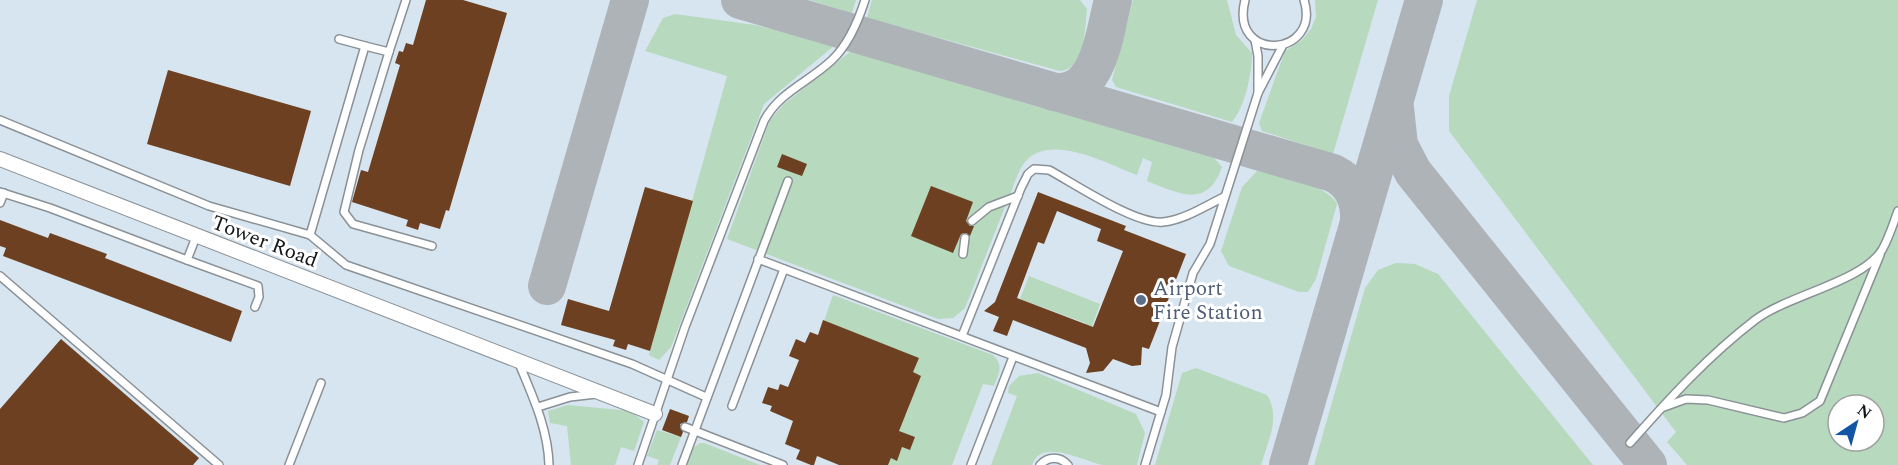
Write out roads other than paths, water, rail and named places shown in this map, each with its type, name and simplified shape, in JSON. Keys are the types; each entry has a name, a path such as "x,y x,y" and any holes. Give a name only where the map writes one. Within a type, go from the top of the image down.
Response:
{"street":[{"name":"Tower Road","path":"0,159 661,417"}],"lane":[{"path":"406,0 359,150 344,212 353,224 432,246"},
{"path":"638,465 661,417 668,379 713,253 768,112 788,92 837,55 858,20 864,0"},
{"path":"1242,1 1244,26 1255,40 1258,56 1258,93"},
{"path":"1255,40 1269,46 1283,45 1295,39 1304,28 1307,15 1305,1"},
{"path":"339,39 389,52"},
{"path":"1145,465 1161,412 1175,336 1193,273 1210,244 1258,93 1283,45"},
{"path":"310,235 365,46"},
{"path":"0,120 209,206 310,235 346,265 668,379 705,397"},
{"path":"962,336 1018,196 1028,174 1034,169 1041,168 1132,216 1154,222 1172,220 1224,197"},
{"path":"682,465 705,397 788,181"},
{"path":"0,203 2,193 258,286 259,297 255,307"},
{"path":"972,221 989,207 1018,196"},
{"path":"1662,407 1686,399 1708,400 1784,418 1802,413 1820,401 1898,211"},
{"path":"187,260 196,237"},
{"path":"963,254 965,238"},
{"path":"1630,443 1706,360 1757,318 1794,298 1859,271 1882,250"},
{"path":"758,260 1161,412"},
{"path":"732,406 784,269"},
{"path":"0,276 214,463"},
{"path":"971,465 1013,357"},
{"path":"517,359 538,407 546,438 549,465"},
{"path":"289,465 321,383"},
{"path":"538,407 570,397 601,393"},
{"path":"685,427 783,465"},
{"path":"1040,465 1046,459 1053,458 1060,459 1068,465"}],"place":[{"name":"Airport Fire Station","path":"1141,300"}]}
